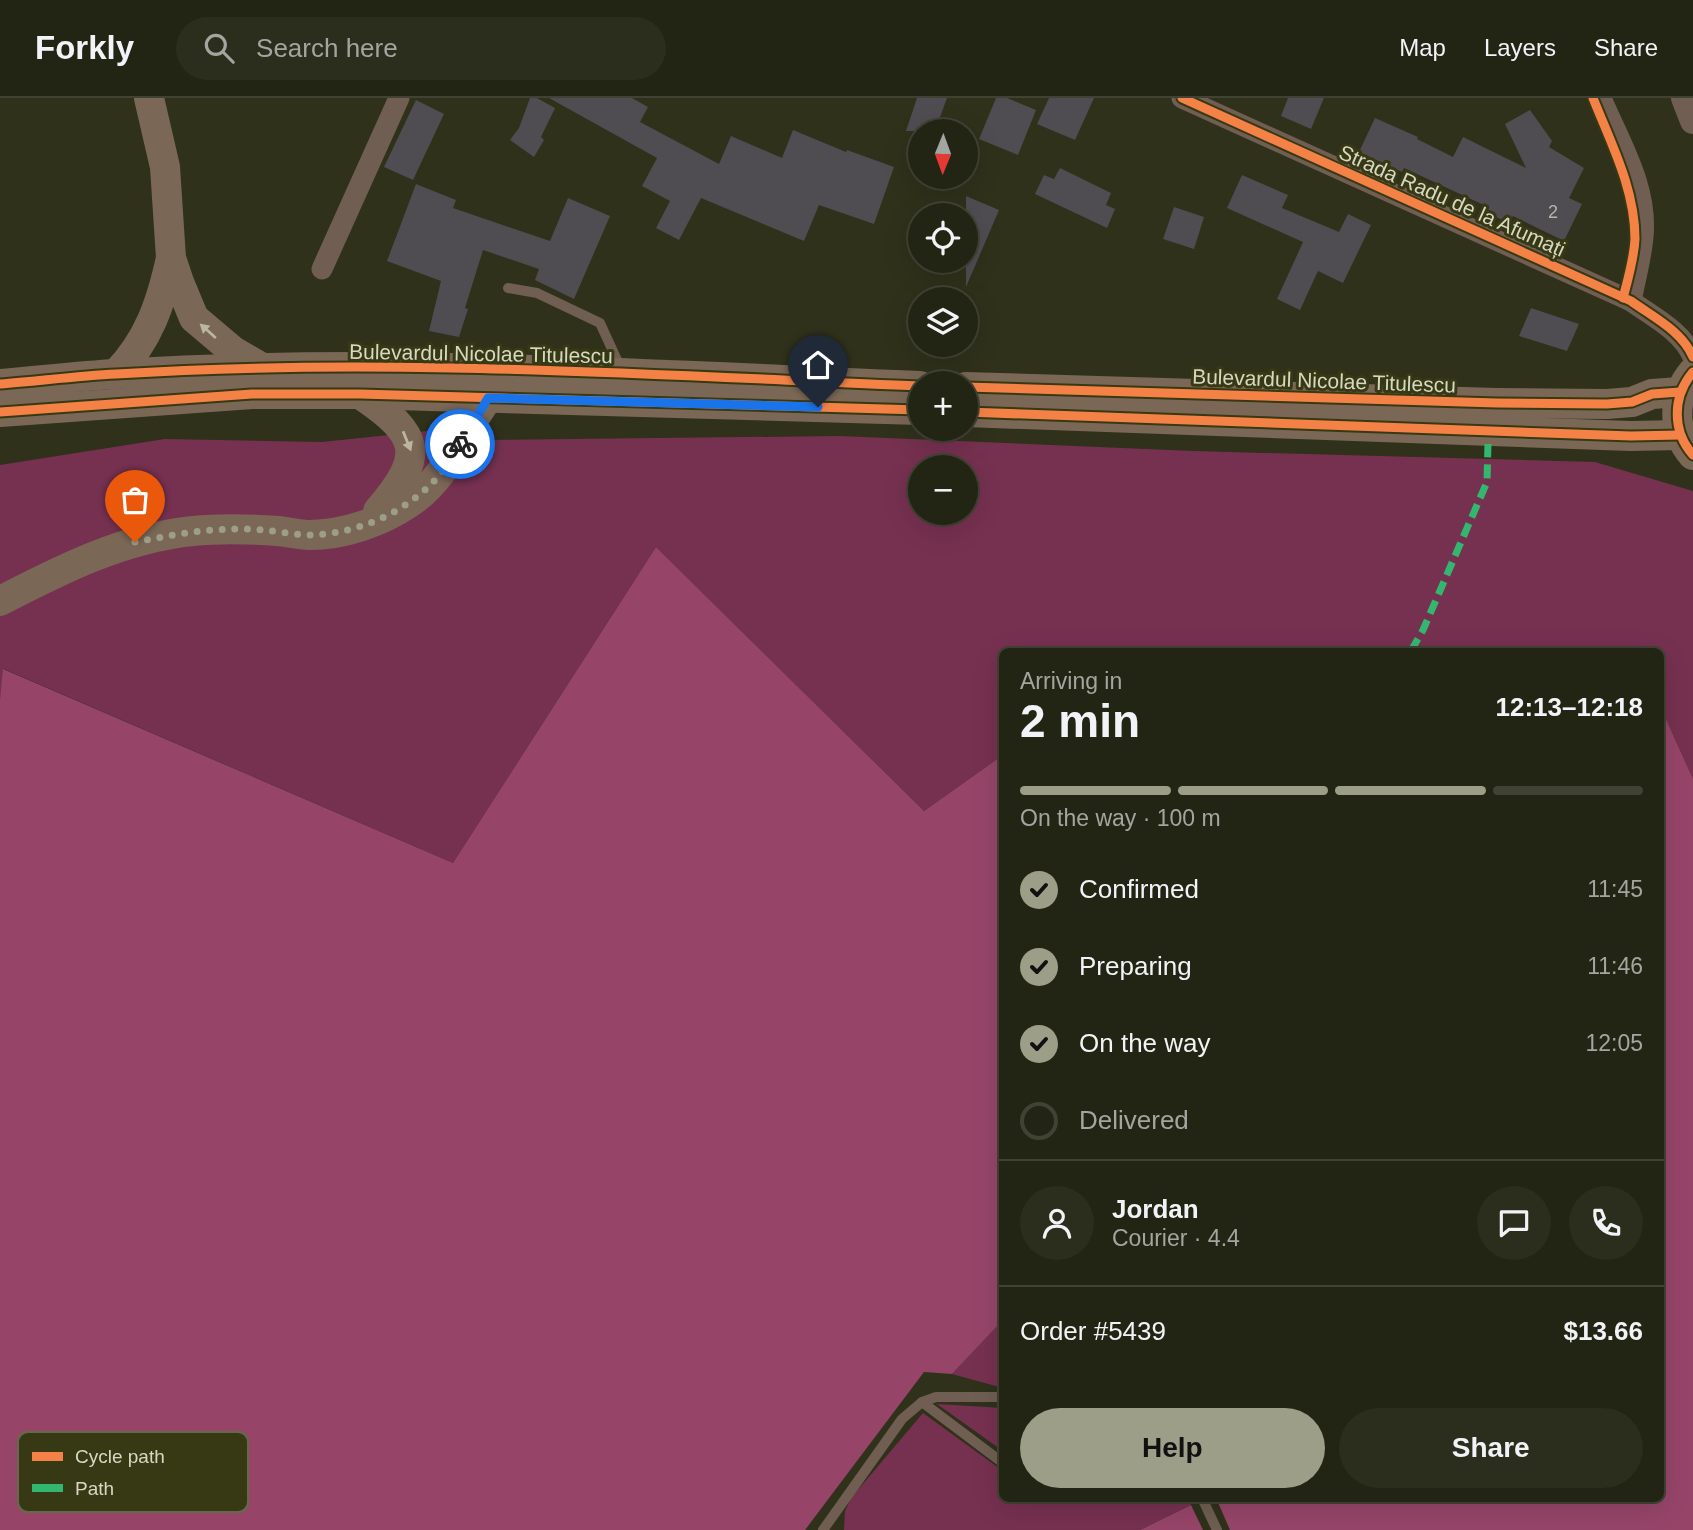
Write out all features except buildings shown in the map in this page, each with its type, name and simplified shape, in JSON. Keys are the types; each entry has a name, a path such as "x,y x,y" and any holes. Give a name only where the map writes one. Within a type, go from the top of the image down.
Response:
{"main road":[{"path":"116,374 133,357 153,322 160,306 171,258 165,167 149,98"},
{"path":"171,258 194,318 233,351 264,369"},
{"name":"Bulevardul Nicolae Titulescu","path":"0,384 116,374 264,369 506,369 908,386"},
{"path":"1687,382 1677,414 1687,445"},
{"name":"Bulevardul Nicolae Titulescu","path":"978,387 1510,403 1632,402 1687,382"},
{"name":"Bulevardul Nicolae Titulescu","path":"0,412 252,394 360,394 908,410"},
{"path":"360,394 389,413 399,424 412,453 406,475 366,525"},
{"path":"0,601 83,559 135,542 193,531 246,529 310,535 366,525 411,502 429,484 447,465 488,398"},
{"name":"Bulevardul Nicolae Titulescu","path":"978,412 1631,436 1687,445"}],"street":[{"path":"322,269 399,98"},
{"name":"Strada Radu de la Afumați","path":"1182,98 1631,302 1671,329 1687,345 1693,356"},
{"path":"1601,98 1635,173 1642,205 1643,236 1631,302"},
{"path":"1684,98 1693,121"}],"lane":[{"path":"508,288 537,293 600,323 617,360"},
{"path":"823,1530 902,1419 922,1402 936,1396 999,1397"},
{"path":"922,1402 999,1459"},
{"path":"1204,1502 1217,1530"}],"shaded area":[{"path":"427,431 487,440 839,436 1193,451 1595,462 1693,491 1693,779 1664,715 1664,648 999,648 999,758 924,811 656,547 453,863 4,669 0,699 0,465 165,439 322,442"},
{"path":"656,547 924,811 999,758 999,1324 952,1374 924,1372 805,1530 0,1530 0,699 3,669 453,863"},
{"path":"1664,715 1693,779 1693,1530 1230,1530 1218,1502 1664,1502"},
{"path":"999,1324 999,1387 952,1374"},
{"path":"937,1404 999,1408 999,1448"},
{"path":"923,1413 999,1468 999,1502 1190,1502 1191,1505 1140,1530 844,1530 845,1511 851,1498"},
{"path":"1191,1505 1203,1530 1140,1530"}],"marked path":[{"path":"1413,648 1487,482 1488,444"}],"cycle path":[{"path":"1182,98 1631,301 1674,332 1693,357"},
{"path":"1593,98 1621,167 1634,220 1633,254 1623,298"},
{"path":"0,384 217,369 418,367 908,385"},
{"path":"1693,372 1681,392 1677,414 1681,435 1693,455"},
{"path":"978,387 1607,404 1632,402 1652,394 1680,392"},
{"path":"0,412 252,394 360,394 908,410"},
{"path":"978,412 1631,436 1680,435"}],"way so far":[{"path":"135,542 193,531 246,529 310,535 366,525 411,502 447,465 460,444"}],"route":[{"path":"460,444 488,398 818,407"}]}
